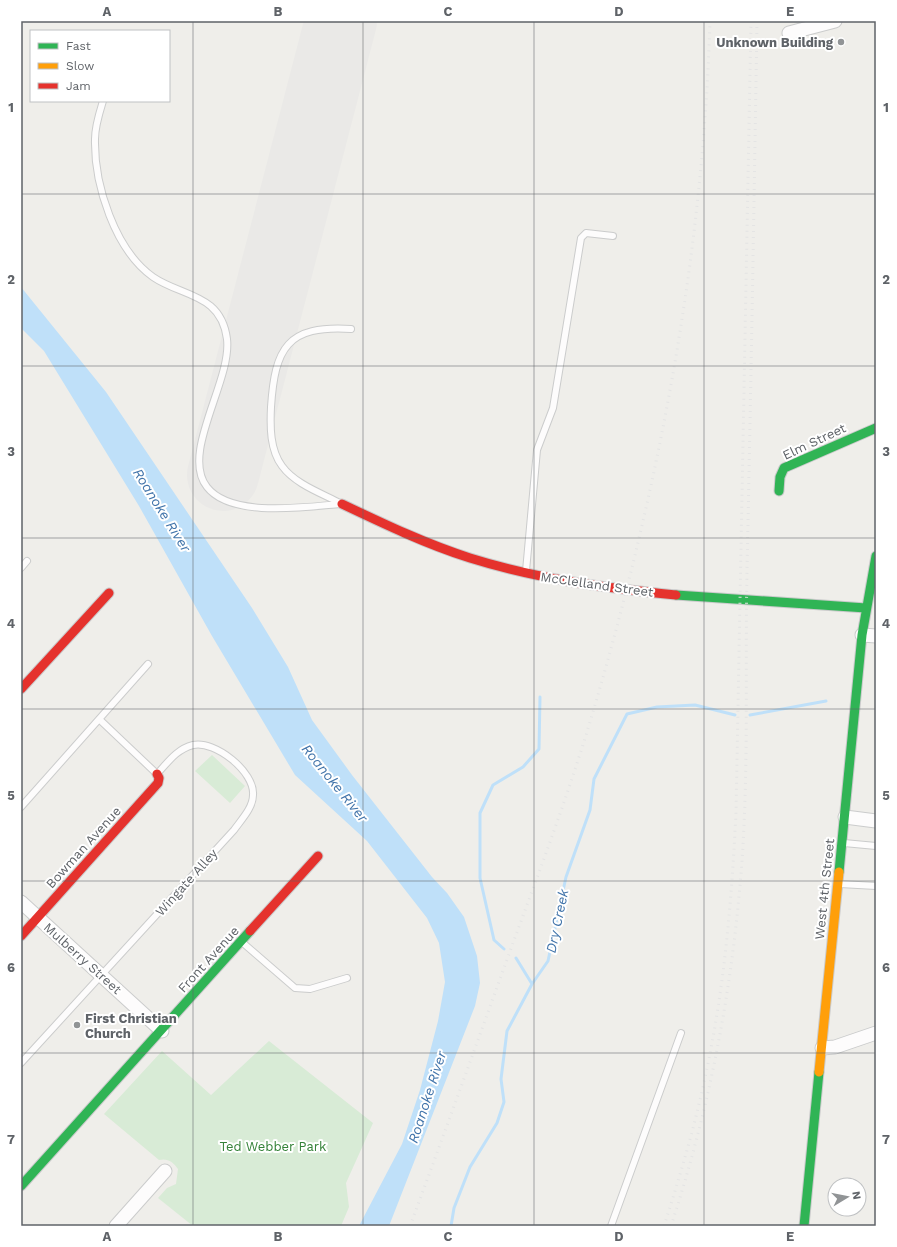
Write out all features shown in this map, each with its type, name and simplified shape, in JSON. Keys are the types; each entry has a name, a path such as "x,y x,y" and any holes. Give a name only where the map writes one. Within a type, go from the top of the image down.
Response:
{"street":[{"path":"789,33 835,21"},
{"name":"Elm Street","path":"779,491 780,478 784,468 876,428"},
{"name":"McClelland Street","path":"342,504 416,540 489,564 526,573 605,587 661,593 866,608"},
{"name":"West 4th Street","path":"804,1226 862,635 876,556"},
{"path":"21,689 109,593"},
{"path":"862,635 876,636"},
{"name":"Bowman Avenue","path":"21,936 158,783 158,774"},
{"path":"845,817 876,820"},
{"name":"Front Avenue","path":"21,1186 318,856"},
{"name":"Mulberry Street","path":"21,902 162,1031"},
{"path":"822,1048 835,1047 876,1033"},
{"path":"116,1226 165,1171"}],"lane":[{"path":"103,102 97,120 95,155 106,203 123,244 132,258 154,277 204,300 220,317 225,328 228,349 226,359 214,406 199,449 200,471 207,487 221,499 251,506 281,508 342,504"},
{"path":"526,573 537,450 553,408 581,238 586,233 613,236"},
{"path":"342,504 300,483 282,466 275,455 270,420 272,390 278,360 289,344 306,333 323,329 351,330"},
{"path":"21,568 27,561"},
{"path":"21,807 148,664"},
{"path":"99,720 158,774"},
{"name":"Wingate Alley","path":"21,1063 234,830 252,804 253,787 244,770 212,747 194,745 185,748 173,756 158,774"},
{"path":"842,843 876,846"},
{"path":"838,884 876,886"},
{"path":"241,942 295,988 310,989 348,978"},
{"path":"611,1226 681,1033"}],"green space":[{"path":"212,755 245,786 230,803 195,771"},
{"name":"Ted Webber Park","path":"269,1041 373,1123 346,1183 349,1207 341,1226 193,1226 158,1198 167,1188 176,1184 178,1169 168,1160 159,1160 104,1114 162,1051 211,1095"}],"water":[{"name":"Roanoke River","path":"21,287 106,392 252,608 288,667 312,720 352,775 432,877 447,893 464,917 477,956 480,983 475,1006 389,1226 359,1226 402,1144 420,1090 438,1021 445,982 439,943 427,918 367,841 295,775 212,636 139,506 44,351 21,328"}],"waterway":[{"path":"504,949 494,940 480,878 480,813 493,785 523,767 539,749 540,697"},
{"name":"Dry Creek","path":"750,715 826,701"},
{"name":"Dry Creek","path":"451,1226 454,1208 470,1167 497,1123 504,1102 501,1079 507,1031 532,984 548,961 566,877 590,810 594,779 627,714 657,707 695,705 735,715"},
{"path":"516,958 532,984"}],"runway":[{"path":"223,475 341,21"}],"railway":[{"path":"410,1226 545,857 575,770 617,627 638,542 674,370 698,196 706,109 710,21"},
{"path":"664,1226 678,1182 702,1093 711,1048 721,989 733,872 736,813 751,21"},
{"path":"671,1226 697,1139 716,1052 731,964 741,874 746,760 747,569 757,21"}],"traffic: fast":[{"path":"779,491 780,477 784,468 876,428"},
{"path":"839,872 862,635 876,556"},
{"path":"676,595 866,608"},
{"path":"21,1186 250,931"},
{"path":"804,1226 819,1072"}],"traffic: slow":[{"path":"819,1072 839,872"}],"traffic: jam":[{"path":"342,504 421,540 470,558 495,565 521,572 572,582 676,595"},
{"path":"21,689 109,593"},
{"path":"21,936 158,783 159,778 157,774"},
{"path":"250,931 318,856"}],"place":[{"name":"Unknown Building","path":"841,42"},
{"name":"First Christian Church","path":"77,1025"}]}
